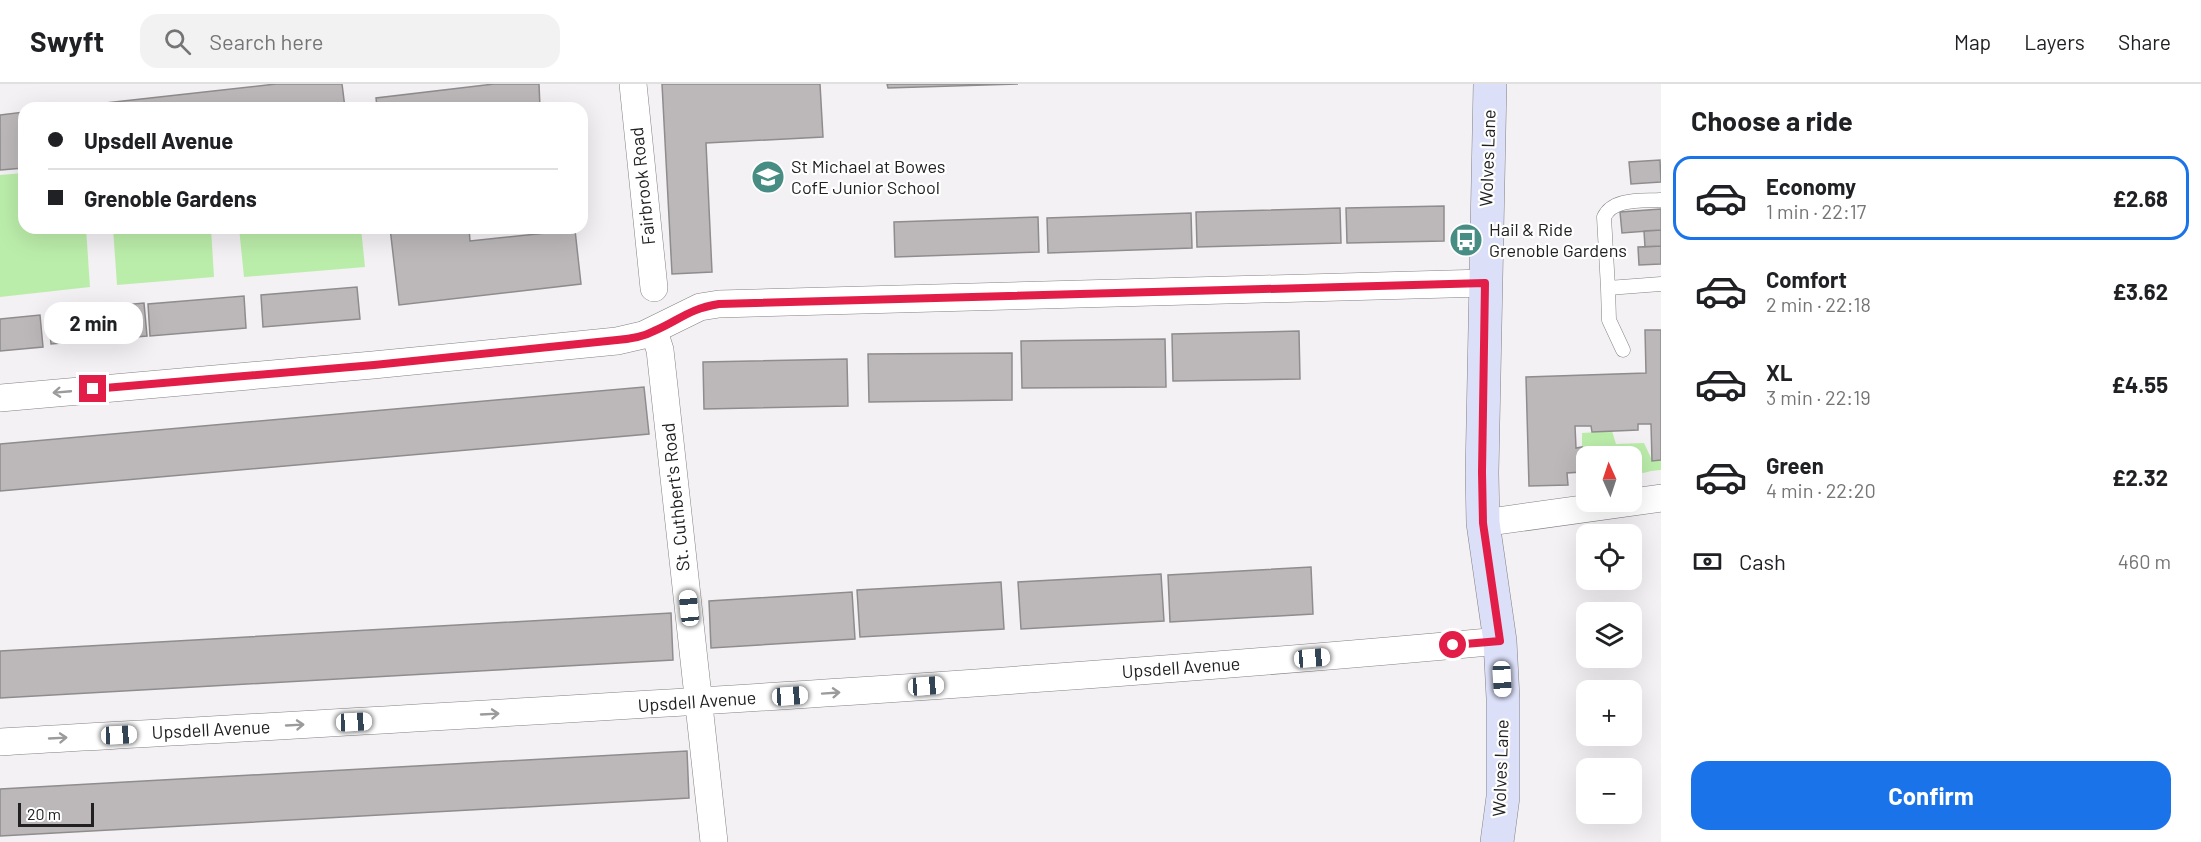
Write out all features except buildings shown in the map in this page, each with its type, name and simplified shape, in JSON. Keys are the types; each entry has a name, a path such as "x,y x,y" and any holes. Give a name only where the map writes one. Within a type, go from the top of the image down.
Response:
{"street":[{"name":"Fairbrook Road","path":"633,84 654,288"},
{"name":"Wolves Lane","path":"1490,84 1482,472 1483,523 1500,641 1503,698 1503,797 1497,842"},
{"path":"0,398 374,365 631,339 654,331 681,315 719,304 1485,283"},
{"name":"St. Cuthbert's Road","path":"654,331 660,350 714,842"},
{"path":"1483,523 1661,498"},
{"name":"Upsdell Avenue","path":"0,742 699,702 1312,658 1500,641"}],"lane":[{"path":"1623,350 1609,320 1604,217 1607,210 1619,203 1660,200"},
{"path":"1608,288 1661,284"}],"green space":[{"path":"18,174 18,234 86,234 90,287 0,297 0,175"},
{"path":"113,234 211,234 214,277 117,285"},
{"path":"240,234 362,234 365,267 244,277"},
{"path":"1612,431 1616,444 1644,443 1652,460 1661,460 1661,470 1642,473 1642,446 1582,446 1582,433"}],"place":[{"name":"St Michael at Bowes CofE Junior School","path":"768,177"},
{"name":"Hail & Ride Grenoble Gardens","path":"1466,240"}],"route":[{"path":"93,389 374,365 631,339 654,331 681,315 719,304 1485,283 1483,523 1500,641 1453,645"}]}
